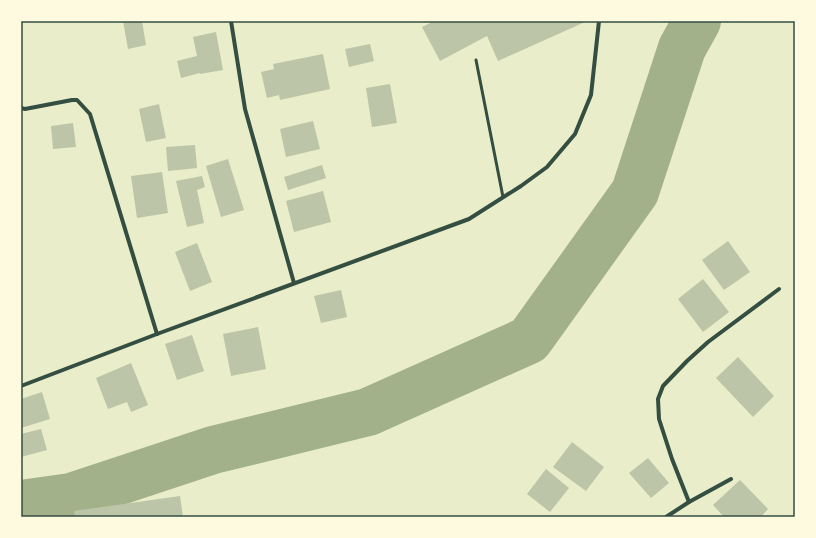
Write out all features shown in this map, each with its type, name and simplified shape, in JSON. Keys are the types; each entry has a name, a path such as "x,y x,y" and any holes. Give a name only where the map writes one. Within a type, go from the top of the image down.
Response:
{"street":[{"path":"231,21 245,109 294,284"},
{"path":"21,386 157,334 469,219 547,167 575,134 591,95 599,21"},
{"path":"21,108 25,109 77,100 90,114 157,334"},
{"path":"689,502 672,459 659,419 658,399 663,386 708,342 778,289"},
{"path":"666,517 689,502 731,479"}],"lane":[{"path":"476,60 503,197"}],"building":[{"path":"123,21 142,21 146,45 128,49"},
{"path":"434,21 585,22 498,61 487,36 440,61 422,27"},
{"path":"216,32 223,70 200,73 181,78 177,61 197,56 193,37"},
{"path":"370,44 374,61 349,67 345,49"},
{"path":"323,54 330,89 280,100 279,95 267,98 261,72 274,69 273,64"},
{"path":"390,84 397,123 372,127 366,88"},
{"path":"159,104 166,138 146,142 139,109"},
{"path":"313,121 320,149 286,157 280,129"},
{"path":"73,123 76,147 53,149 51,126"},
{"path":"195,145 197,168 168,171 166,147"},
{"path":"228,159 244,210 221,217 206,166"},
{"path":"322,165 326,178 288,190 284,177"},
{"path":"162,172 168,213 137,218 131,176"},
{"path":"202,176 205,187 197,190 204,223 187,227 176,181"},
{"path":"323,191 331,222 294,232 286,201"},
{"path":"728,241 750,272 724,290 702,260"},
{"path":"197,243 212,282 190,291 175,252"},
{"path":"703,279 729,312 703,332 678,299"},
{"path":"341,290 347,317 321,323 314,296"},
{"path":"258,327 266,369 231,376 223,334"},
{"path":"192,335 204,371 177,380 165,344"},
{"path":"738,357 774,396 753,417 716,378"},
{"path":"131,363 148,405 131,412 127,402 108,409 96,378"},
{"path":"42,392 50,419 21,428 21,399"},
{"path":"41,429 47,450 21,457 21,434"},
{"path":"572,442 604,467 586,491 553,467"},
{"path":"648,458 669,483 651,498 629,473"},
{"path":"546,469 569,488 550,512 527,494"},
{"path":"740,480 768,509 761,517 724,517 713,505"},
{"path":"180,496 183,517 75,517 74,511"}],"waterway":[{"path":"21,504 71,497 213,450 368,412 529,340 635,192 682,48 697,21"}]}
